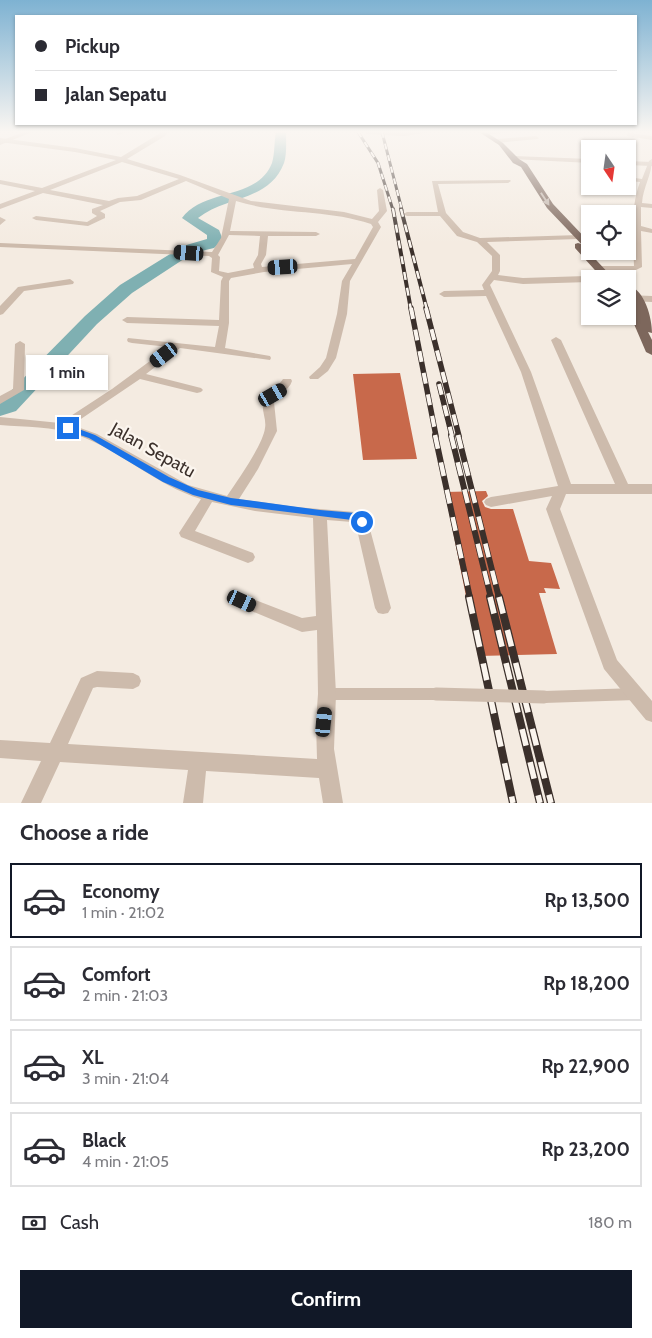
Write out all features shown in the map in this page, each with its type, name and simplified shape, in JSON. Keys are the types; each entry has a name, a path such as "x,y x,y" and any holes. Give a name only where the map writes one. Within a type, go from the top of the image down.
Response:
{"main road":[{"path":"517,169 539,206 581,242"},
{"path":"576,238 606,270"},
{"path":"636,306 652,330"},
{"path":"636,312 652,352"}],"street":[{"path":"0,208 97,169"},
{"path":"153,169 185,179 229,197 274,207 328,213 374,222"},
{"path":"628,270 638,267 638,205 649,169"},
{"path":"36,218 91,224 102,216 95,213 95,211 108,204 120,199 140,197 185,179"},
{"path":"636,180 644,181"},
{"path":"508,181 434,182 442,214 460,234 480,240 576,238"},
{"path":"0,182 119,206"},
{"path":"374,222 383,211 380,190"},
{"path":"214,254 225,238 229,197"},
{"path":"638,205 652,206"},
{"path":"407,214 442,214"},
{"path":"314,376 324,369 330,358 342,314 346,281 377,228 374,222"},
{"path":"637,228 652,231"},
{"path":"226,234 316,234"},
{"path":"259,270 257,264 262,254 264,234"},
{"path":"480,240 496,255 496,272 486,285 526,372 564,489 553,509 610,664 652,714"},
{"path":"0,245 214,254"},
{"path":"214,254 216,256 214,272 228,276 259,270 356,262"},
{"path":"220,350 224,323 225,282 228,276"},
{"path":"492,276 523,281 581,277"},
{"path":"0,312 21,289 70,282"},
{"path":"444,294 490,293"},
{"path":"636,299 652,299"},
{"path":"126,320 224,323"},
{"path":"132,340 220,350 266,358"},
{"path":"556,340 624,490"},
{"path":"0,401 18,390 20,344"},
{"path":"64,426 178,345"},
{"path":"138,375 197,390"},
{"path":"231,501 252,469 270,431 272,424 268,404 270,398 284,388 287,381"},
{"name":"Jalan Sepatu","path":"0,421 64,426 92,436 166,479 196,493 231,501 320,514 355,516 362,522 383,608"},
{"path":"491,502 564,489 652,489"},
{"path":"209,496 186,533 248,558"},
{"path":"320,514 327,694 324,722 325,769 333,803"},
{"path":"242,601 302,625 324,622"},
{"path":"31,803 87,683 97,679 133,681"},
{"path":"327,694 436,694 544,697 636,694"},
{"path":"0,749 325,769"},
{"path":"193,803 198,761"}],"building":[{"path":"400,373 417,459 363,460 353,374"},
{"path":"486,491 488,496 482,501 485,507 491,509 513,509 529,561 551,563 560,589 544,588 546,593 539,593 557,654 478,656 445,492"}],"waterway":[{"path":"0,409 8,406 91,320 126,289 188,249 209,245 215,240 214,233 189,218 212,204 263,184 275,169"}],"railway":[{"path":"380,169 393,210"},
{"path":"392,169 402,210"},
{"path":"393,209 411,310"},
{"path":"401,209 427,310"},
{"path":"411,308 436,436"},
{"path":"426,308 459,436"},
{"path":"439,384 452,436"},
{"path":"435,435 470,598"},
{"path":"451,435 491,598"},
{"path":"458,435 499,598"},
{"path":"469,597 513,803"},
{"path":"490,597 540,803"},
{"path":"499,597 551,803"}],"route":[{"path":"68,428 92,436 166,479 196,493 231,501 320,514 355,516 362,522"}]}
